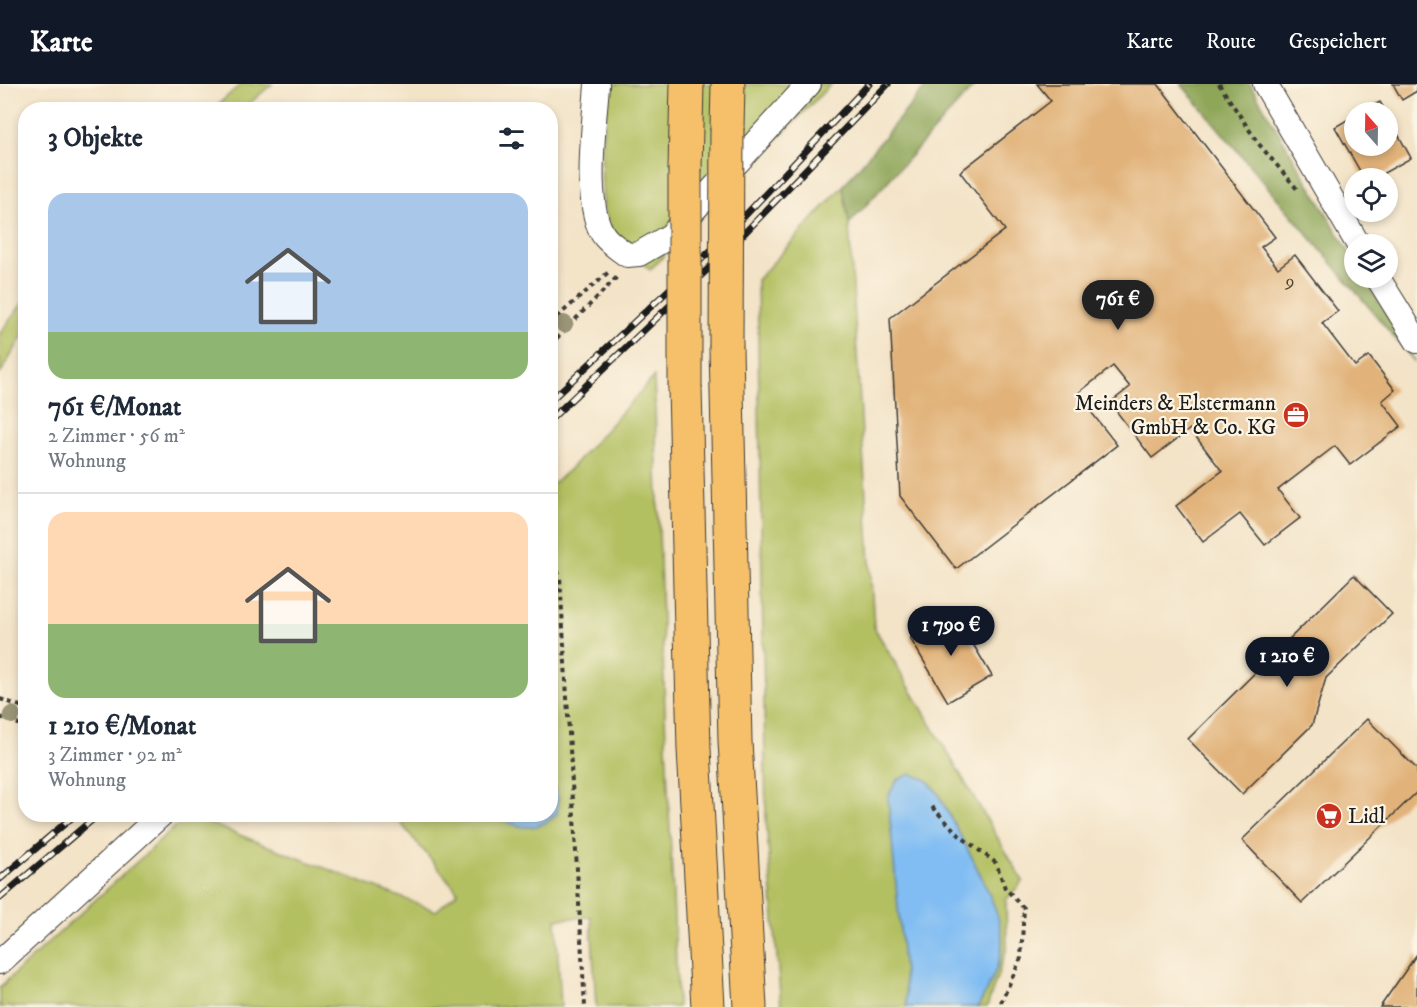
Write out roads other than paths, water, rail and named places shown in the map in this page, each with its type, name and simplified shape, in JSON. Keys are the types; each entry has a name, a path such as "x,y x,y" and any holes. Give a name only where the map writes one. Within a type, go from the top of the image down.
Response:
{"highway":[{"path":"687,84 685,388 694,750 708,1007"},
{"path":"728,84 726,348 735,741 750,1007"},
{"path":"746,944 758,1007"}],"street":[{"path":"597,84 591,180 597,219 605,237 633,255 669,236 713,191 809,84"},
{"path":"1265,84 1352,234"},
{"path":"1384,288 1417,341"},
{"path":"0,962 153,822"}],"water":[{"path":"911,774 927,780 938,793 976,865 1000,923 1002,947 1000,956 978,1007 907,1007 888,797 897,780"},
{"path":"506,822 547,822 533,827"}],"railway":[{"path":"558,394 722,240 869,84"},
{"path":"558,412 731,247 888,84"},
{"path":"0,879 67,822"},
{"path":"0,898 90,822"}],"place":[{"name":"Meinders & Elstermann GmbH & Co. KG","path":"1296,415"},
{"name":"Lidl","path":"1329,816"}]}
